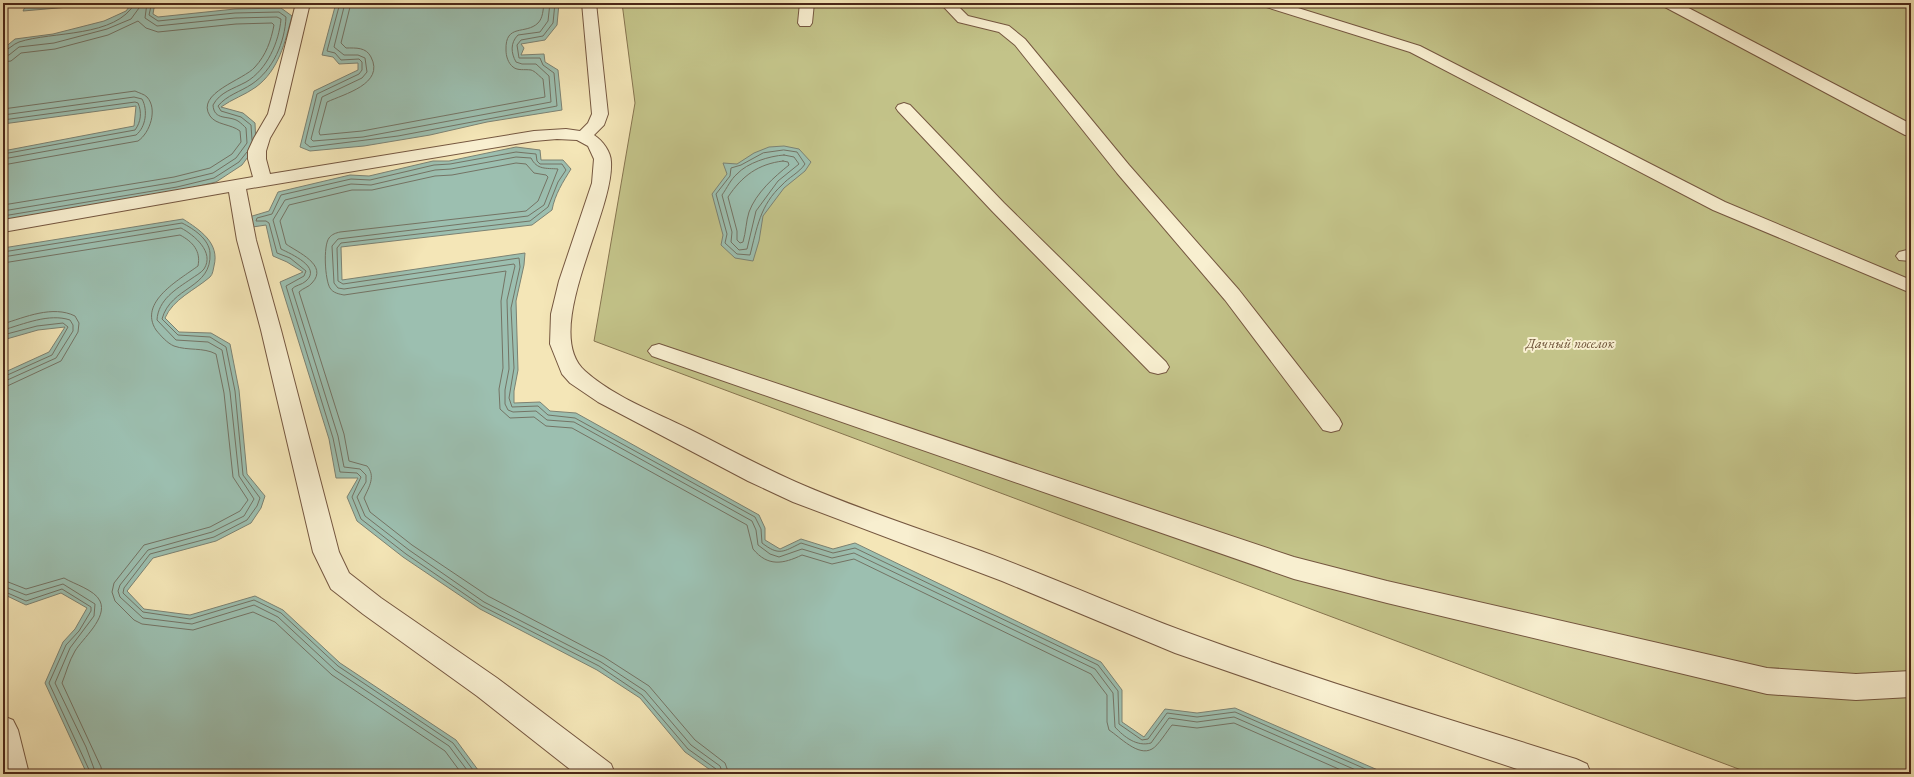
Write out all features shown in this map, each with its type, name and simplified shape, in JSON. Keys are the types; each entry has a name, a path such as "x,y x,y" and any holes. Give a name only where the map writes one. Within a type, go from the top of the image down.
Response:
{"street":[{"path":"263,181 257,159 257,151 262,138 276,114 304,3"},
{"path":"582,137 596,125 600,114 589,3"},
{"path":"805,23 807,3"},
{"path":"947,3 963,19 1004,29 1020,42 1123,169 1232,295 1331,424"},
{"path":"1268,3 1415,49 1718,206 1911,287"},
{"path":"1668,3 1911,132"},
{"path":"904,108 998,207 1158,367"},
{"path":"3,226 237,185 534,136 561,133 582,137 596,144 603,156 599,194 566,289 560,328 560,351 571,370 595,389 663,426 799,494 1010,573 1183,643 1413,722 1576,774"},
{"path":"237,185 239,212 244,235 270,330 326,552 340,581 372,606 488,687 600,774"},
{"path":"659,351 933,443 1294,568 1387,592 1767,681 1856,687 1911,684"},
{"path":"3,730 14,774"}],"green space":[{"name":"Дачный поселок","path":"622,3 1911,3 1911,774 1752,774 594,341 635,103"}],"water":[{"path":"27,3 115,3 23,11"},
{"path":"132,3 162,3 154,8 153,14 158,17 235,9 281,8 292,16 280,55 276,64 264,80 256,87 221,107 243,113 255,123 256,146 242,165 216,182 178,191 3,220 3,151 134,126 136,106 3,124 3,49 15,39 53,34 104,21 126,11"},
{"path":"336,3 559,3 557,25 545,40 521,44 524,48 521,55 544,54 545,62 558,70 562,110 487,122 430,135 364,146 310,151 300,147 314,91 358,70 358,63 339,64 333,57 322,55"},
{"path":"784,146 799,149 811,162 805,171 784,188 763,216 759,241 753,261 735,258 721,245 723,235 712,194 727,174 723,163 737,164 754,153 769,147"},
{"path":"516,147 540,150 541,160 563,160 571,169 557,193 552,210 532,225 341,247 342,280 525,253 524,265 516,301 518,370 514,391 514,403 540,402 550,411 576,413 759,515 765,528 765,540 780,549 801,539 833,549 855,543 1101,662 1122,690 1122,722 1144,737 1165,709 1197,713 1235,708 1387,774 716,774 685,752 640,698 597,670 480,609 403,557 357,521 347,497 358,478 336,478 329,439 280,282 303,272 287,262 273,256 266,225 246,228 249,217 269,211 278,192 350,175 369,176 433,161 449,161"},
{"path":"183,219 202,233 211,244 214,250 214,266 210,277 173,305 165,318 179,332 211,333 230,344 239,390 247,474 265,496 261,508 251,523 216,541 153,558 127,591 144,609 190,615 255,596 283,610 340,663 456,740 481,774 87,774 45,683 63,642 75,629 87,608 61,593 26,605 3,594 3,373 49,352 65,327 38,330 3,340 3,248"}]}
